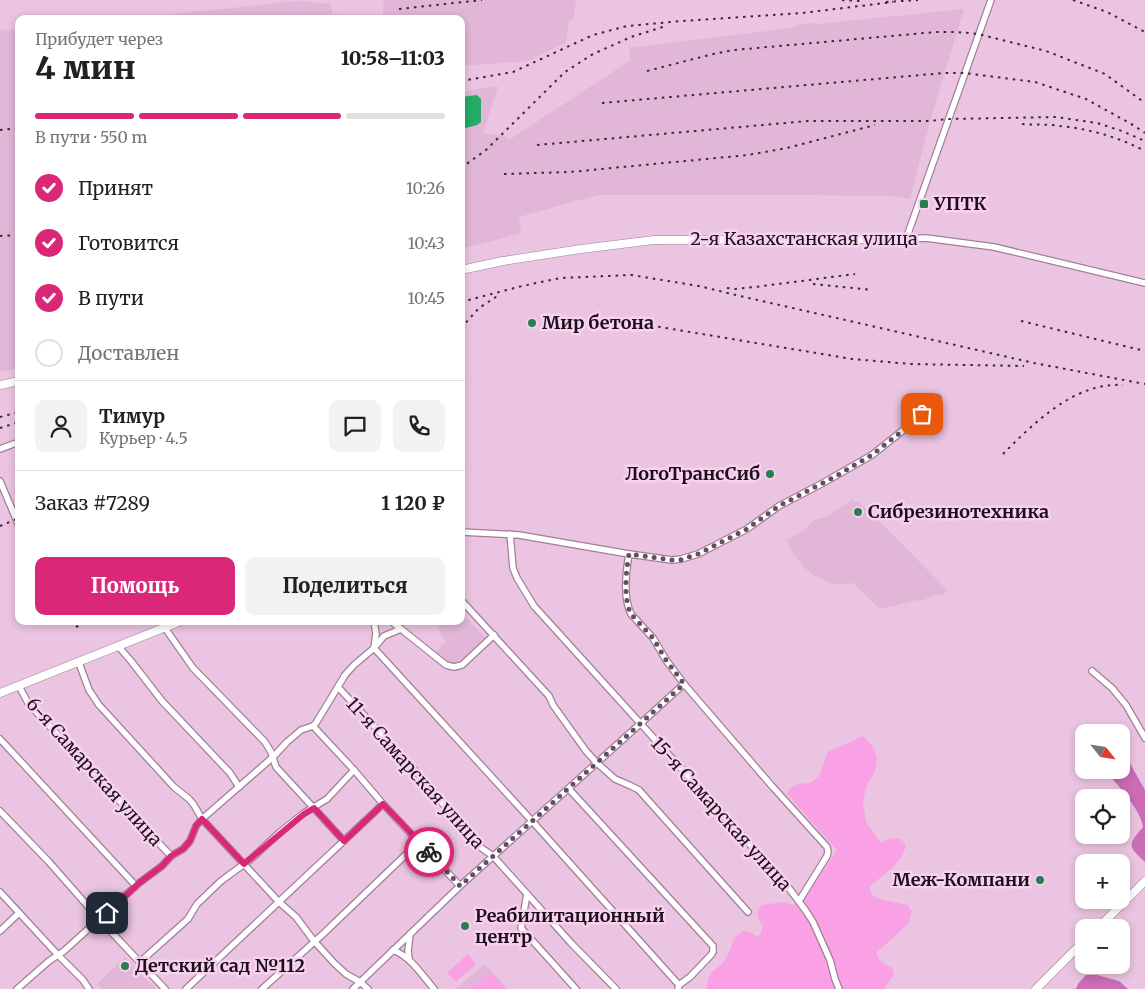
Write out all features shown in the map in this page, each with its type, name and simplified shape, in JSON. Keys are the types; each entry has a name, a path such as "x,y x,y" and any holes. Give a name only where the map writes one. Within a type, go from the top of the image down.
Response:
{"street":[{"path":"906,239 991,0"},
{"name":"2-я Казахстанская улица","path":"465,269 503,261 654,240 926,238 994,247 1145,283"},
{"path":"0,385 15,382"},
{"path":"465,532 510,534 629,554 680,560 698,554 747,529 779,506 872,455 906,428 938,398"},
{"path":"0,449 15,443"},
{"path":"0,481 15,517"},
{"name":"15-я Самарская улица","path":"510,534 513,568 516,578 534,606 799,901 813,922 830,960 840,989"},
{"path":"629,554 626,571 628,609 631,614 653,638 666,660 684,684 827,847 827,856 799,901"},
{"path":"465,604 549,696 553,705 597,764 615,779 639,790 748,912"},
{"path":"0,694 171,625"},
{"path":"374,648 376,634 375,625"},
{"path":"396,625 446,665 454,667 462,665 494,635"},
{"path":"165,628 193,668 269,747 276,767 344,841"},
{"path":"17,989 100,920 171,856 183,849 190,841 196,826 202,819 273,757 297,733 313,726 320,719 345,675 354,665 374,648 384,636 401,629"},
{"path":"118,646 162,701 230,773 239,787"},
{"path":"374,648 532,821 678,987 711,955 714,949 569,789"},
{"path":"79,663 89,690 99,705 174,787 189,799 202,819 244,864 296,916 314,941 346,974 368,989"},
{"path":"1092,671 1112,688 1126,705 1145,738"},
{"path":"353,989 460,886 684,684"},
{"name":"6-я Самарская улица","path":"19,686 28,703 171,856"},
{"name":"11-я Самарская улица","path":"338,687 423,779 471,839 493,856 571,943 616,989"},
{"path":"313,726 460,886"},
{"path":"0,739 136,886"},
{"path":"140,962 188,919 197,904 212,890 304,814 327,799 354,770"},
{"path":"186,989 383,804"},
{"path":"0,811 165,989"},
{"path":"262,989 323,934 419,842"},
{"path":"1107,919 1145,881"},
{"path":"0,892 83,980 89,989"},
{"path":"527,894 521,928 576,989"},
{"path":"0,931 19,913"},
{"path":"409,959 410,934"},
{"path":"393,950 409,959 434,989"},
{"path":"1036,989 1075,951"}],"shaded area":[{"path":"384,0 576,0 573,19 569,21 566,42 528,61 465,66 465,15 382,15"},
{"path":"299,1 331,4 332,14 341,14 341,15 162,15"},
{"path":"964,9 930,121 910,199 895,196 597,195 519,217 521,233 465,248 465,91 498,86 483,134 504,135 509,140 631,60 629,48 792,28 796,25"},
{"path":"15,29 15,369 0,372 0,30"},
{"path":"477,95 481,99 481,122 465,128 465,96"},
{"path":"853,499 854,504 857,501 947,590 943,594 932,596 922,601 918,600 880,609 853,583 831,583 813,575 804,567 794,555 786,540 803,531 814,520 828,516"},
{"path":"465,616 485,637 460,663 448,663 436,652 446,642 438,628 439,625 465,625"},
{"path":"863,736 874,748 877,759 875,772 867,784 863,801 866,822 881,843 891,838 901,839 906,845 904,852 896,863 869,887 872,895 879,899 907,905 912,911 908,924 876,953 880,961 892,968 894,975 884,989 707,989 708,978 722,964 729,953 734,938 743,931 750,932 756,936 760,935 763,926 758,918 758,911 762,905 783,902 792,905 803,900 837,850 787,794 790,788 799,784 810,783 819,776 828,752"},
{"path":"1130,763 1145,790 1145,862 1132,846 1134,838 1143,827 1141,820 1130,801 1130,789 1121,789 1113,779 1130,779"},
{"path":"468,954 476,964 456,982 447,973"},
{"name":"Детский сад №112","path":"125,957 156,989 102,989 97,984"},
{"path":"485,964 508,989 455,989"},
{"path":"490,972 505,989 471,989"},
{"path":"1086,975 1097,975 1119,981 1128,989 1076,989"}],"railway":[{"path":"399,9 482,0"},
{"path":"842,0 861,1"},
{"path":"886,2 918,0"},
{"path":"1073,0 1107,12 1145,32"},
{"path":"465,80 513,72 593,35 627,26 802,13 893,2"},
{"path":"465,165 486,150 565,72 593,54 631,37 663,27"},
{"path":"647,71 734,50 936,32 957,32 978,34 1046,51 1105,74 1145,103"},
{"path":"602,103 944,73 964,73 1035,82 1086,99 1145,133"},
{"path":"537,145 808,121 930,121 1056,117 1097,123 1145,141"},
{"path":"1022,124 1071,127 1114,138 1145,151"},
{"path":"504,174 570,172 748,155 787,148 875,125"},
{"path":"0,130 15,128"},
{"path":"0,236 15,235"},
{"path":"727,288 755,287 855,274"},
{"path":"465,301 561,278 631,275 699,286 1034,363 1145,384"},
{"path":"813,284 872,290"},
{"path":"465,324 479,308 499,295"},
{"path":"1021,321 1145,351"},
{"path":"636,323 852,359 911,364 1024,366"},
{"path":"1003,454 1042,417 1072,397 1088,390 1105,386 1123,385"},
{"path":"0,417 15,413"},
{"path":"0,428 15,423"},
{"path":"0,526 15,520"},
{"path":"76,627 81,625"}],"way so far":[{"path":"429,852 460,886 684,684 666,660 653,638 628,609 626,571 629,554 680,560 698,554 747,529 779,506 872,455 922,414"}],"place":[{"name":"УПТК","path":"924,204"},
{"name":"Мир бетона","path":"532,323"},
{"name":"ЛогоТрансСиб","path":"770,474"},
{"name":"Сибрезинотехника","path":"858,512"},
{"name":"Меж-Компани","path":"1040,880"},
{"name":"Реабилитационный центр","path":"465,926"},
{"name":"Детский сад №112","path":"125,966"}],"route":[{"path":"107,913 171,856 183,849 190,841 196,826 202,819 244,864 304,814 314,808 344,841 383,804 429,852"}]}
